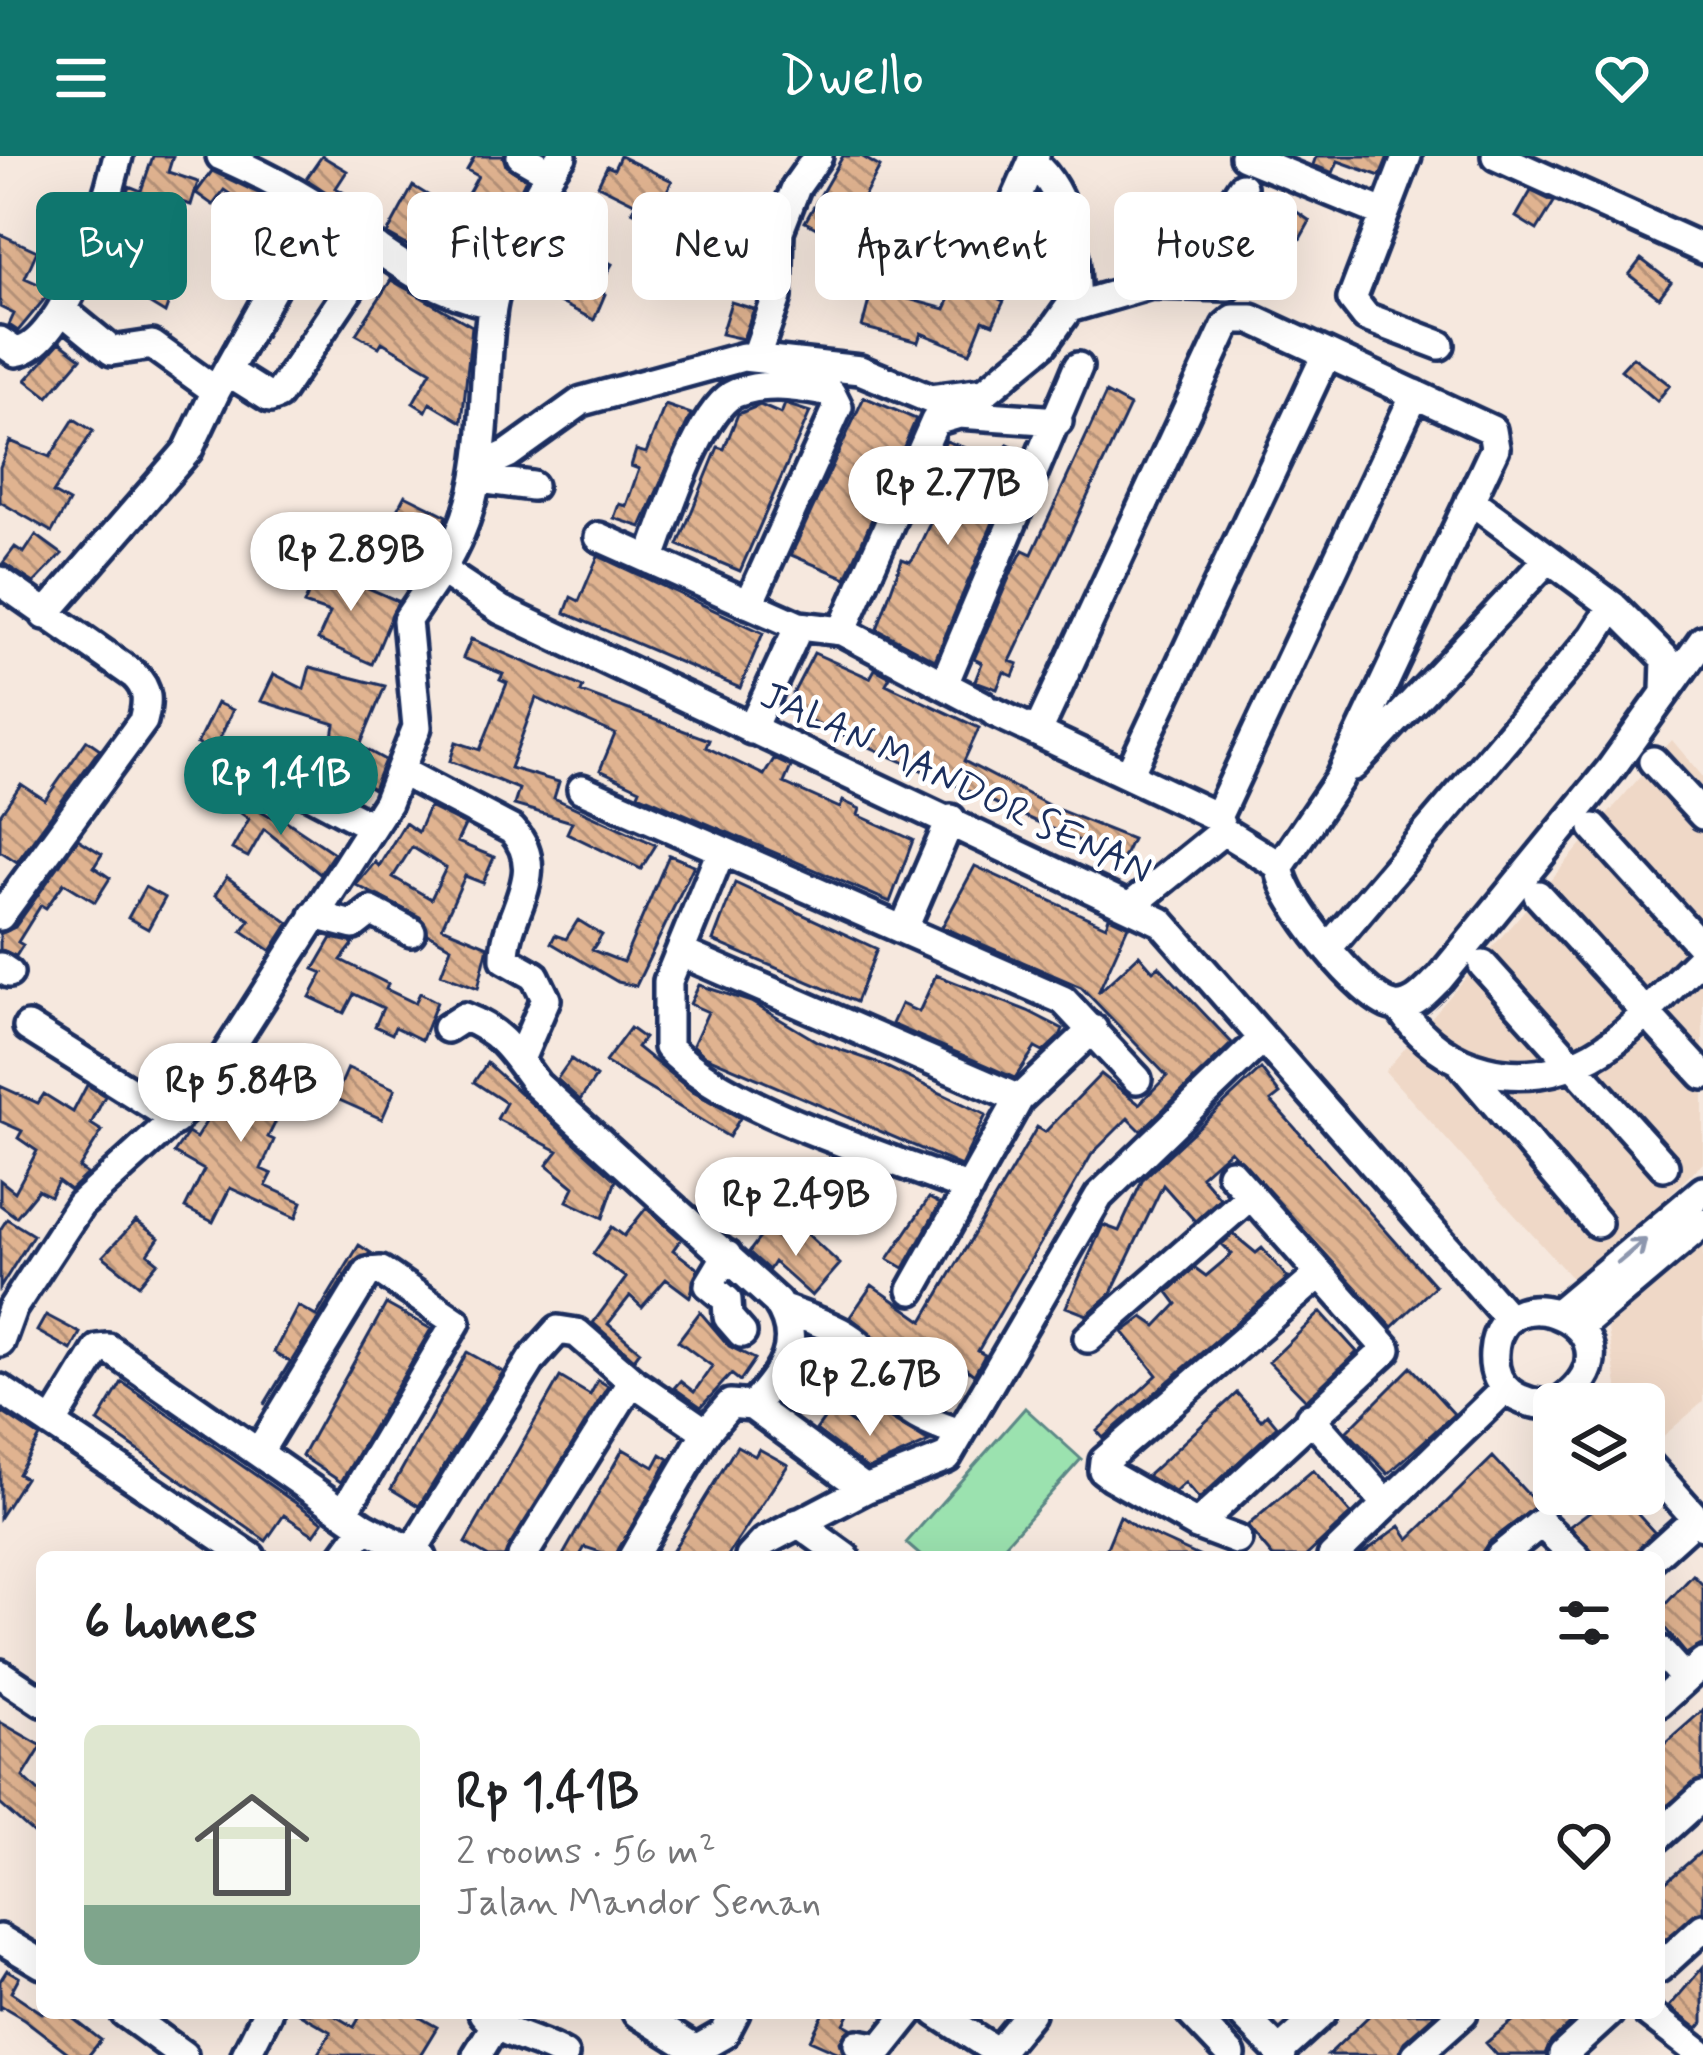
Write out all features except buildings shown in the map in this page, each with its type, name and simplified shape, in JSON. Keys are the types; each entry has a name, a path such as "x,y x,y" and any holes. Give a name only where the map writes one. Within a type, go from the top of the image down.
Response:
{"street":[{"path":"0,341 16,352 32,349 62,310 101,219 118,156"},
{"path":"221,156 291,192"},
{"path":"0,1342 6,1306 80,1205 199,1097 402,772 417,727 407,620 464,528 481,472 493,304 555,164 520,156"},
{"path":"756,356 777,297 779,230 796,187 818,156"},
{"path":"1244,156 1383,213"},
{"path":"1407,156 1352,299 1357,311 1440,345"},
{"path":"1496,156 1548,166 1702,246"},
{"path":"1033,159 1060,196 1076,260 1077,304"},
{"path":"1019,192 1033,159"},
{"path":"1239,192 1242,187"},
{"path":"383,252 440,289 493,304"},
{"path":"481,472 582,401 756,356 860,370 930,399 985,392 1044,344 1065,310 1114,294"},
{"path":"45,615 203,429 221,381 266,300"},
{"path":"62,310 99,345 112,351 152,345 221,381 270,398 278,395 342,300"},
{"path":"1038,731 1226,326 1234,319 1252,319 1492,430 1497,438 1339,779 1280,866 1279,881 1328,948 1381,1002 1399,1007 1415,1002 1440,977 1610,770 1703,640"},
{"path":"1129,774 1326,355"},
{"path":"944,684 1078,367"},
{"path":"650,560 686,468 718,406 733,393 759,387 831,393 838,407 749,604"},
{"path":"1132,904 1220,824 1415,394"},
{"path":"842,632 935,421 958,414 1058,422"},
{"path":"481,472 532,486"},
{"path":"1471,500 1613,606 1666,658 1664,693"},
{"path":"598,536 799,626 842,632 1129,774 1220,824 1280,866"},
{"path":"1339,779 1548,559"},
{"name":"JALAN MANDOR SENAN","path":"441,570 501,610 1162,922 1509,1319"},
{"path":"0,581 134,675 144,686 147,705 143,721 0,916"},
{"path":"1328,948 1593,637 1613,606"},
{"path":"751,730 799,626"},
{"path":"1653,761 1703,815"},
{"path":"402,772 512,830 523,842 529,862 526,889 505,959 535,976 545,998 521,1057"},
{"path":"299,788 370,826"},
{"path":"582,789 1063,1000 1137,1078"},
{"path":"904,928 951,819"},
{"path":"1462,1066 1539,1075 1572,1064 1611,1042 1703,952 1594,828"},
{"path":"721,851 668,981 664,1026 668,1047 692,1070 740,1097 969,1189"},
{"path":"1538,895 1703,1075"},
{"path":"314,914 353,925 371,911 411,932"},
{"path":"680,952 1018,1099"},
{"path":"1483,965 1664,1166"},
{"path":"1399,1007 1416,1032 1462,1066 1597,1223"},
{"path":"447,1028 455,1018 500,1035 521,1057 537,1085 781,1307 790,1322 787,1360 782,1374 752,1406"},
{"path":"28,1027 176,1120"},
{"path":"912,1290 1018,1099 1093,1029"},
{"path":"758,1551 798,1523 865,1489 934,1466 947,1457 1099,1196 1261,1040"},
{"path":"1197,1525 1387,1349 1231,1173"},
{"path":"1570,1319 1703,1191"},
{"path":"1088,1339 1250,1196"},
{"path":"1570,1319 1703,1223"},
{"path":"727,1255 710,1285 727,1300 728,1317 742,1333"},
{"path":"260,1450 368,1272 388,1275 456,1322 354,1519 345,1551"},
{"path":"1237,1540 1197,1525 1111,1476 1103,1470 1104,1460 1320,1274"},
{"path":"781,1307 850,1337 869,1355 897,1404 921,1420 960,1433"},
{"path":"1533,1404 1504,1390 1492,1367 1495,1341 1509,1319 1525,1310 1570,1319 1589,1347 1589,1369 1581,1383"},
{"path":"419,1551 532,1359 558,1330 577,1333 632,1381 706,1432"},
{"path":"52,1424 98,1349 108,1348 354,1519 412,1551"},
{"path":"526,1551 632,1381"},
{"path":"0,1389 242,1551"},
{"path":"1338,1551 1504,1390"},
{"path":"637,1551 724,1407 752,1406 865,1489"},
{"path":"1310,1417 1387,1504"},
{"path":"1661,1551 1699,1522 1665,1484"},
{"path":"798,1523 837,1551"},
{"path":"1506,1551 1541,1523 1570,1551"},
{"path":"1665,1654 1694,1671 1665,1698"},
{"path":"0,1674 36,1698"},
{"path":"1665,1831 1703,1796"},
{"path":"1665,1963 1702,1931"},
{"path":"0,1939 36,1960"},
{"path":"133,2019 183,2055"},
{"path":"246,2055 265,2019"},
{"path":"477,2055 493,2019"},
{"path":"495,2019 564,2055"},
{"path":"647,2019 696,2050 724,2034 732,2019"},
{"path":"858,2044 880,2048 904,2019"},
{"path":"946,2019 1000,2054 1026,2019"},
{"path":"1198,2019 1231,2055"},
{"path":"1246,2019 1281,2053 1316,2019"},
{"path":"1416,2055 1455,2019"},
{"path":"1563,2055 1603,2019"},
{"path":"1656,2019 1702,2055"}],"shaded area":[{"path":"1672,740 1703,777 1703,1163 1576,1283 1385,1071"},
{"path":"1703,1241 1703,1402 1665,1435 1665,1383 1617,1383 1607,1323"}],"green space":[{"path":"1025,1408 1081,1459 999,1551 915,1551 906,1543"}]}
